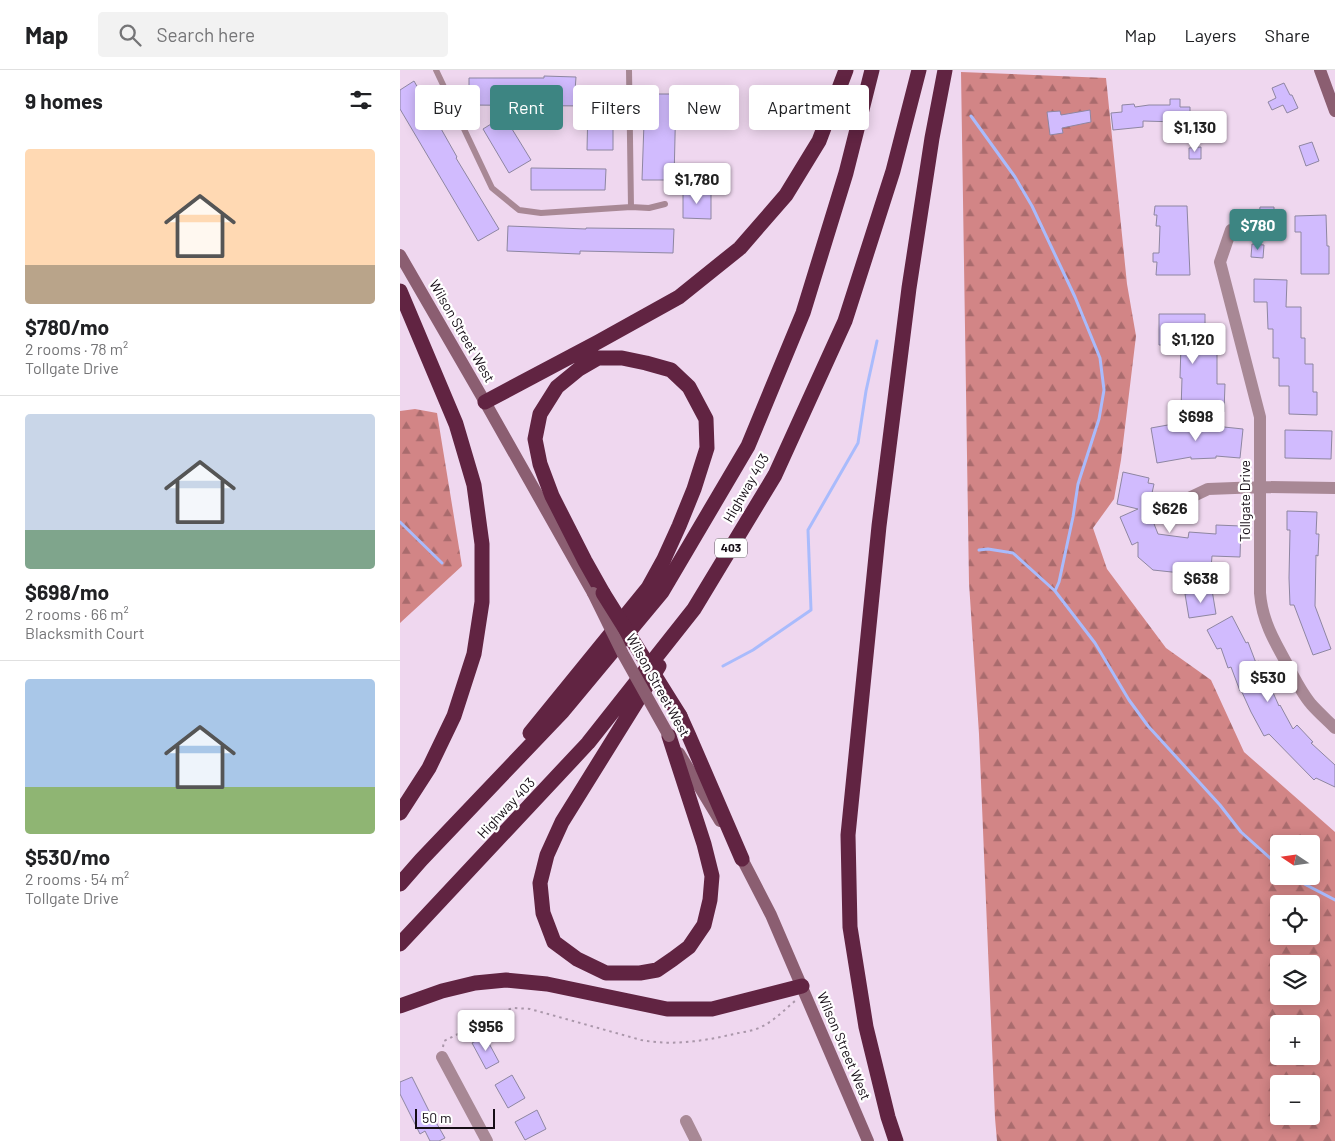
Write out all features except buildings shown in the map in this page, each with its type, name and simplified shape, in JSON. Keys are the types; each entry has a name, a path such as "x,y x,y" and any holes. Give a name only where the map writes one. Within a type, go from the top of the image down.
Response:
{"highway":[{"path":"485,402 679,297 740,248 786,195 819,141 846,70"},
{"name":"Highway 403","path":"400,884 563,711 662,592 748,446 803,313 846,173 872,70"},
{"name":"Highway 403","path":"400,944 588,743 694,609 775,474 845,321 893,171 919,70"},
{"path":"896,1141 866,1027 850,927 848,836 879,526 909,288 932,138 945,70"},
{"path":"400,291 456,424 474,485 482,544 482,602 474,654 454,716 429,768 400,813"},
{"path":"421,860 548,712 648,588 664,559 694,489 707,448 706,419 689,387 671,370 646,362 622,358 598,358 579,369 557,387 540,414 535,439 540,464 552,496 585,561 598,593 680,716 742,859"},
{"path":"669,736 704,844 712,876 710,900 704,925 689,947 657,970 640,973 606,972 577,959 554,942 543,913 540,883 547,856 562,822 694,609"},
{"path":"400,1006 442,991 475,983 506,980 556,986 667,1009 712,1009 803,990"}],"main road":[{"path":"1320,70 1335,111"},
{"name":"Wilson Street West","path":"400,255 598,593 623,654 742,859 771,915 868,1141"}],"street":[{"name":"Tollgate Drive","path":"1231,230 1220,262 1260,417 1261,605 1270,632 1300,690 1335,728"},
{"path":"1186,499 1208,488 1335,488"},
{"path":"442,1058 487,1141"},
{"path":"686,1121 696,1141"}],"lane":[{"path":"436,70 492,188 519,210 541,212 631,207 649,208 665,204"},
{"path":"629,70 631,207"}],"path":[{"path":"442,1058 444,1040 506,1010 514,1008 530,1009 641,1040 669,1043 720,1038 760,1027 773,1020 803,990"}],"green space":[{"path":"961,72 1106,78 1127,284 1136,336 1121,460 1114,499 1093,528 1107,569 1166,648 1211,680 1244,752 1335,832 1335,1141 997,1141 979,734 969,583"},
{"path":"415,409 437,413 462,566 400,623 400,411"}],"waterway":[{"path":"971,116 1015,177 1032,206 1075,297 1100,358 1104,390 1099,419 1078,484 1073,517 1059,582 1055,591"},
{"path":"723,666 753,650 811,610 808,530 858,443 866,391 877,341"},
{"path":"400,522 442,563"},
{"path":"979,550 988,549 1013,553 1055,591 1095,643 1129,700 1148,726 1220,805 1241,832 1270,858"},
{"path":"1306,885 1335,900"}]}
